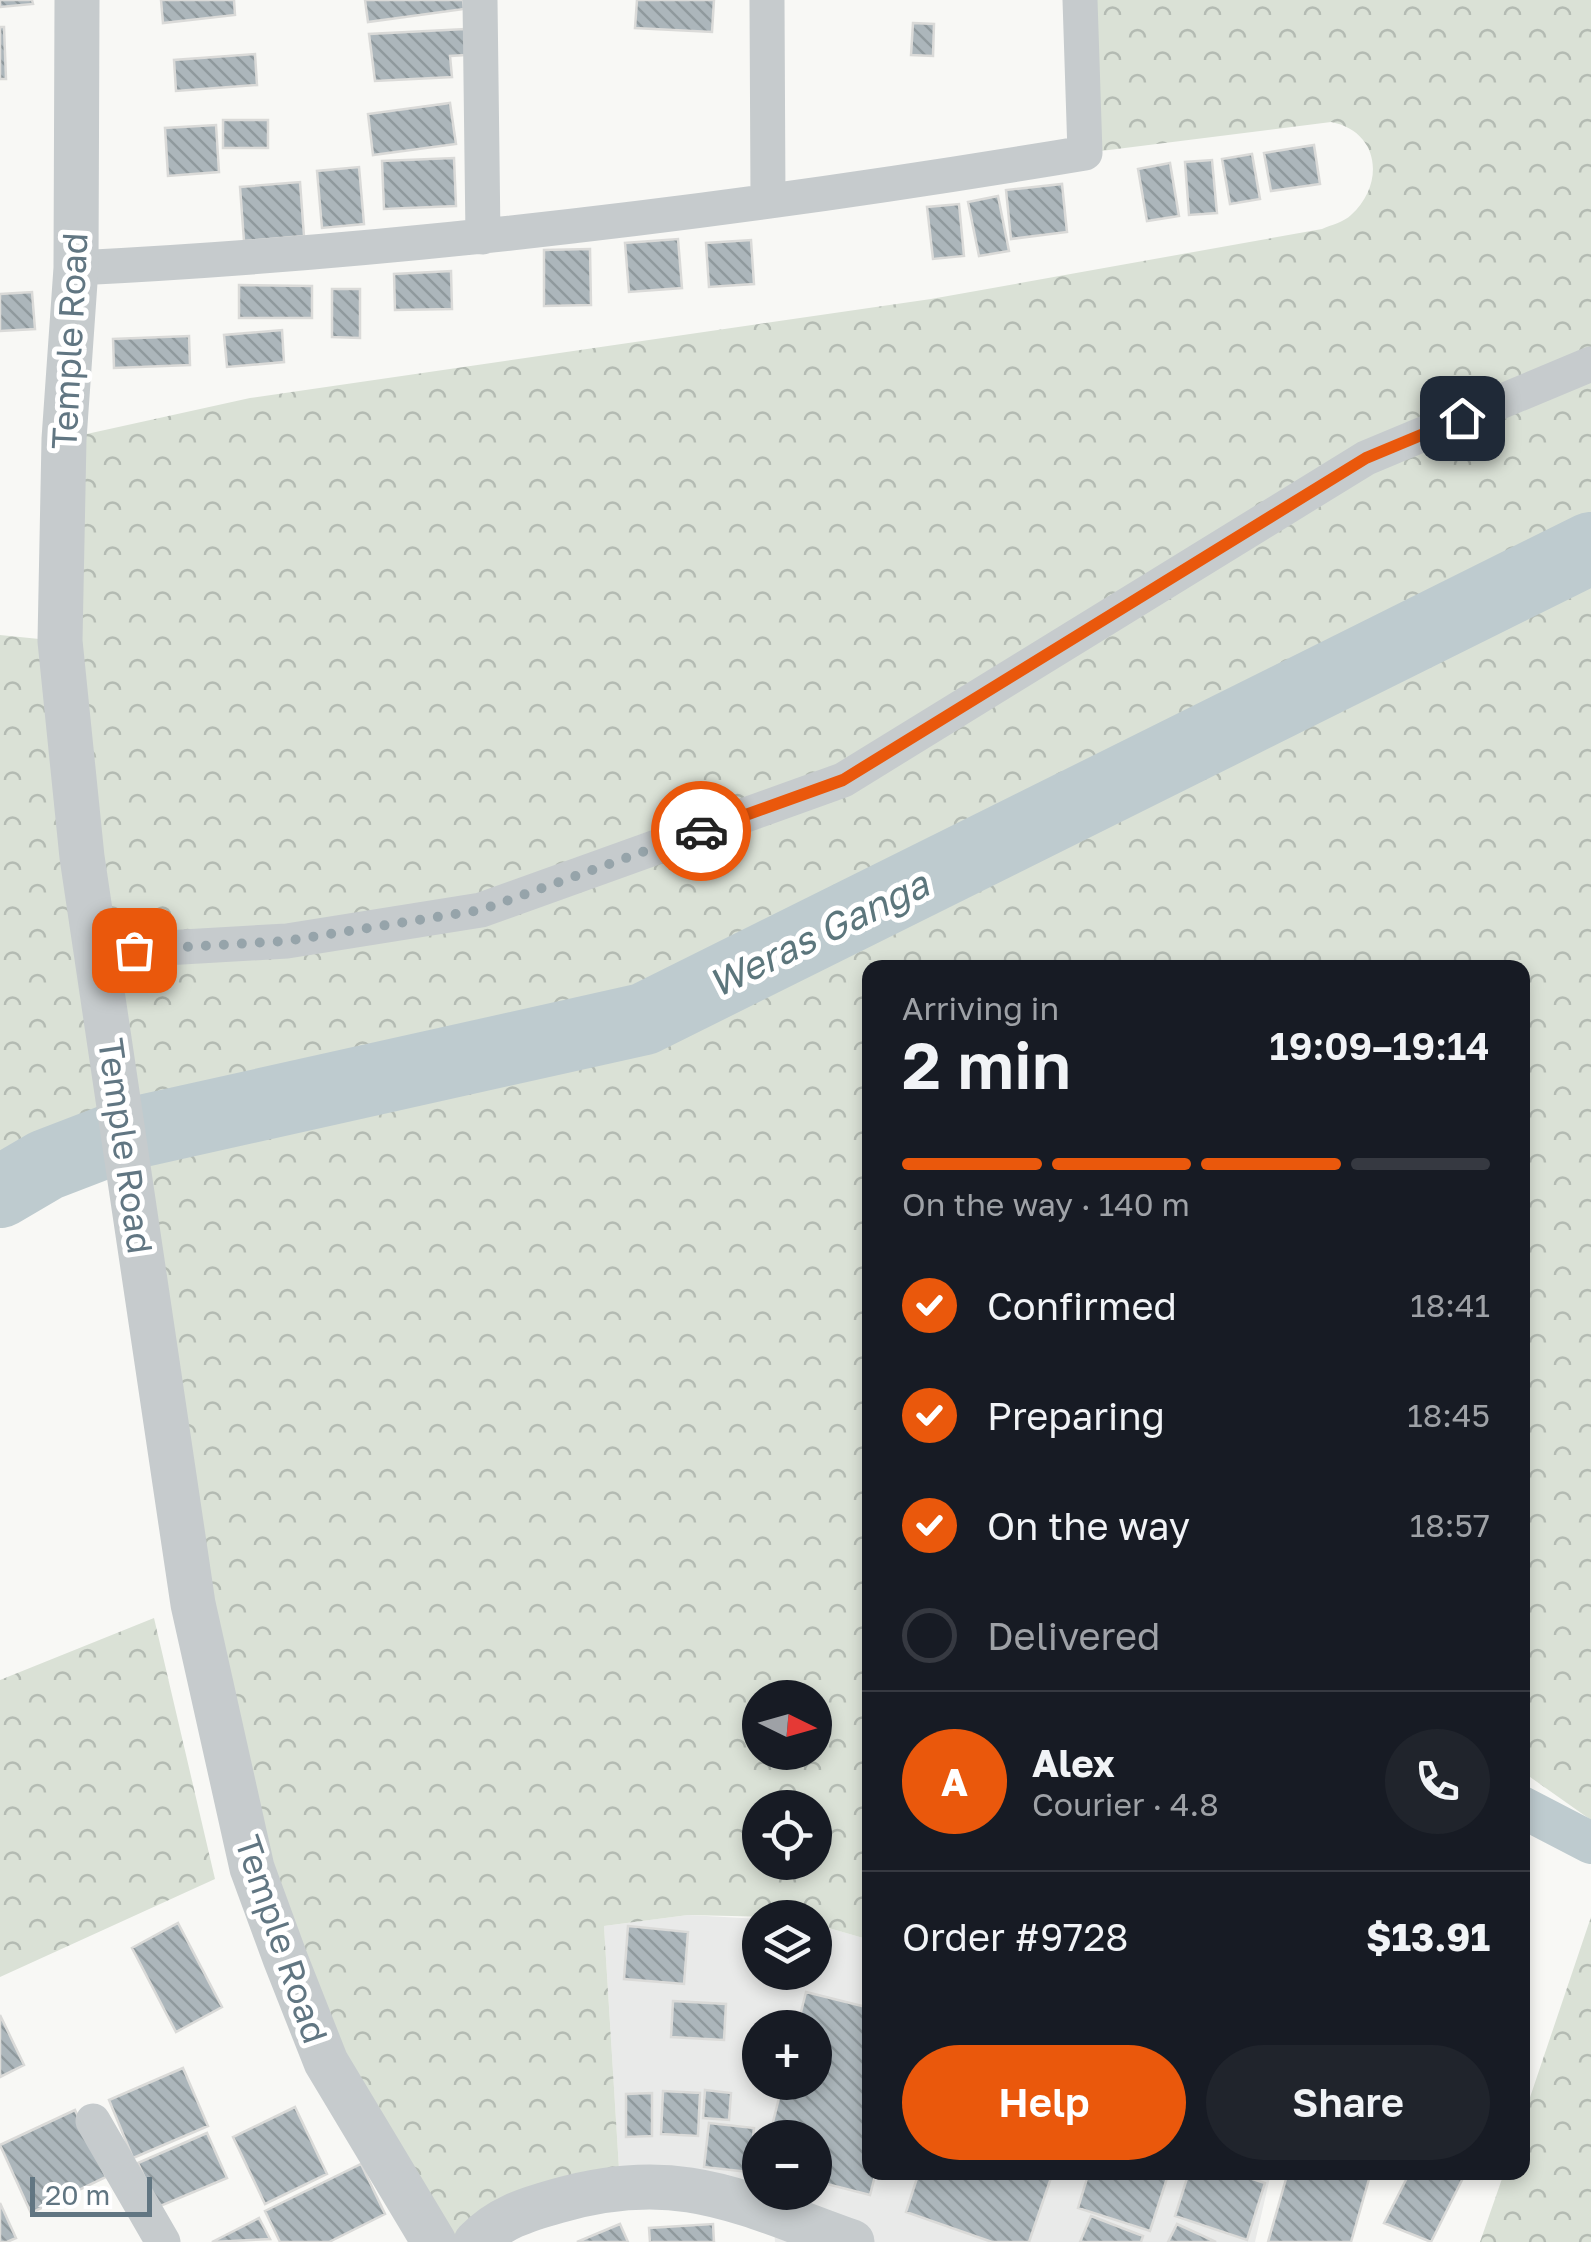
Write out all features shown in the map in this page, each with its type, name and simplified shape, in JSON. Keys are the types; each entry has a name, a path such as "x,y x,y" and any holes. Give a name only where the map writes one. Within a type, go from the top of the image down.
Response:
{"street":[{"name":"Temple Road","path":"77,0 76,268 64,439 60,641 99,969 194,1604 252,1868 326,2062 434,2242"},
{"path":"480,0 482,237"},
{"path":"767,0 768,200"},
{"path":"76,268 277,258 482,237 1085,153 1080,0"},
{"path":"99,969 481,910 843,780 1366,458 1591,364"},
{"path":"94,2121 163,2242"},
{"path":"476,2242 516,2212 620,2185 706,2190 774,2228 852,2242"}],"shaded area":[{"path":"688,1915 742,1918 742,1990 832,1990 832,1929 862,1938 862,2180 1269,2180 1255,2242 775,2242 773,2214 752,2210 832,2210 832,2120 742,2120 742,2208 620,2185 604,1926"}],"green space":[{"path":"1080,0 1591,0 1591,1820 1530,1777 1530,960 862,960 862,1938 832,1929 832,1900 742,1900 742,1916 688,1915 604,1926 620,2185 434,2242 285,1958 123,1135 46,1165 0,1192 0,635 59,641 64,439 250,398 931,299 1322,229 1351,215 1362,202 1373,174 1368,147 1347,127 1331,122 1085,153"},
{"path":"154,1618 215,1879 0,1977 0,1680"},
{"path":"1591,1917 1591,2242 1480,2242 1502,2180 1530,2180 1530,2097"}],"building":[{"path":"0,0 32,0 33,4 0,7"},
{"path":"161,0 234,0 235,15 163,23"},
{"path":"365,0 463,0 464,9 368,22"},
{"path":"637,0 714,0 712,32 635,28"},
{"path":"913,23 934,24 933,56 911,55"},
{"path":"0,27 4,27 6,79 0,79"},
{"path":"465,29 466,55 450,56 452,77 375,81 369,34"},
{"path":"255,54 257,85 176,91 174,60"},
{"path":"450,103 456,144 373,155 368,114"},
{"path":"223,120 268,120 268,148 223,148"},
{"path":"216,125 219,172 168,176 165,128"},
{"path":"1314,145 1320,184 1271,191 1264,153"},
{"path":"1252,154 1260,199 1230,204 1222,159"},
{"path":"454,158 456,206 384,209 382,161"},
{"path":"1212,160 1217,213 1189,215 1185,162"},
{"path":"1170,163 1179,216 1147,221 1138,169"},
{"path":"359,167 364,224 322,228 317,171"},
{"path":"300,182 304,236 244,241 240,187"},
{"path":"1062,184 1067,232 1011,239 1006,190"},
{"path":"998,196 1009,251 979,256 968,202"},
{"path":"959,204 964,256 933,259 927,207"},
{"path":"678,239 682,288 629,292 625,243"},
{"path":"751,240 754,284 709,287 706,243"},
{"path":"590,249 591,305 544,306 544,250"},
{"path":"451,271 452,309 395,310 394,274"},
{"path":"239,285 312,286 312,318 239,318"},
{"path":"332,289 360,289 360,338 332,337"},
{"path":"32,292 35,329 0,331 0,294"},
{"path":"282,330 284,362 227,367 224,335"},
{"path":"189,336 190,365 114,368 113,339"},
{"path":"178,1923 222,2007 176,2032 132,1948"},
{"path":"628,1926 688,1932 684,1984 624,1979"},
{"path":"806,1992 862,2006 862,2180 874,2180 870,2195 832,2185 832,2120 774,2120 778,2100 832,2100 832,2010 802,2010"},
{"path":"673,2001 726,2004 724,2040 671,2037"},
{"path":"0,2015 24,2065 0,2077"},
{"path":"183,2068 208,2126 133,2158 109,2100"},
{"path":"705,2090 731,2093 729,2120 703,2118"},
{"path":"663,2091 700,2093 698,2136 661,2134"},
{"path":"652,2093 652,2136 626,2137 626,2094"},
{"path":"295,2107 327,2174 265,2204 233,2137"},
{"path":"75,2110 106,2177 31,2213 0,2145"},
{"path":"709,2123 742,2127 742,2171 704,2167"},
{"path":"207,2133 227,2178 158,2207 138,2163"},
{"path":"361,2164 385,2214 329,2242 280,2242 265,2211"},
{"path":"916,2180 1050,2180 1029,2242 992,2242 906,2212"},
{"path":"1087,2180 1166,2180 1150,2231 1078,2208"},
{"path":"1186,2180 1265,2183 1247,2240 1175,2216"},
{"path":"1286,2180 1369,2180 1351,2242 1268,2242"},
{"path":"1406,2180 1462,2180 1431,2242 1384,2223"},
{"path":"0,2203 16,2238 7,2242 0,2242"},
{"path":"1091,2216 1143,2236 1141,2242 1080,2242"},
{"path":"259,2218 270,2239 212,2242"},
{"path":"620,2224 628,2242 577,2242"},
{"path":"713,2224 714,2242 650,2242 649,2228"},
{"path":"1177,2224 1216,2242 1168,2242"}],"waterway":[{"name":"Weras Ganga","path":"0,1192 46,1165 124,1135 644,1019 1591,548"},
{"path":"1530,1811 1591,1843"}],"way so far":[{"path":"134,950 286,941 481,910 701,831"}],"route":[{"path":"701,831 843,780 1366,458 1462,418"}]}
